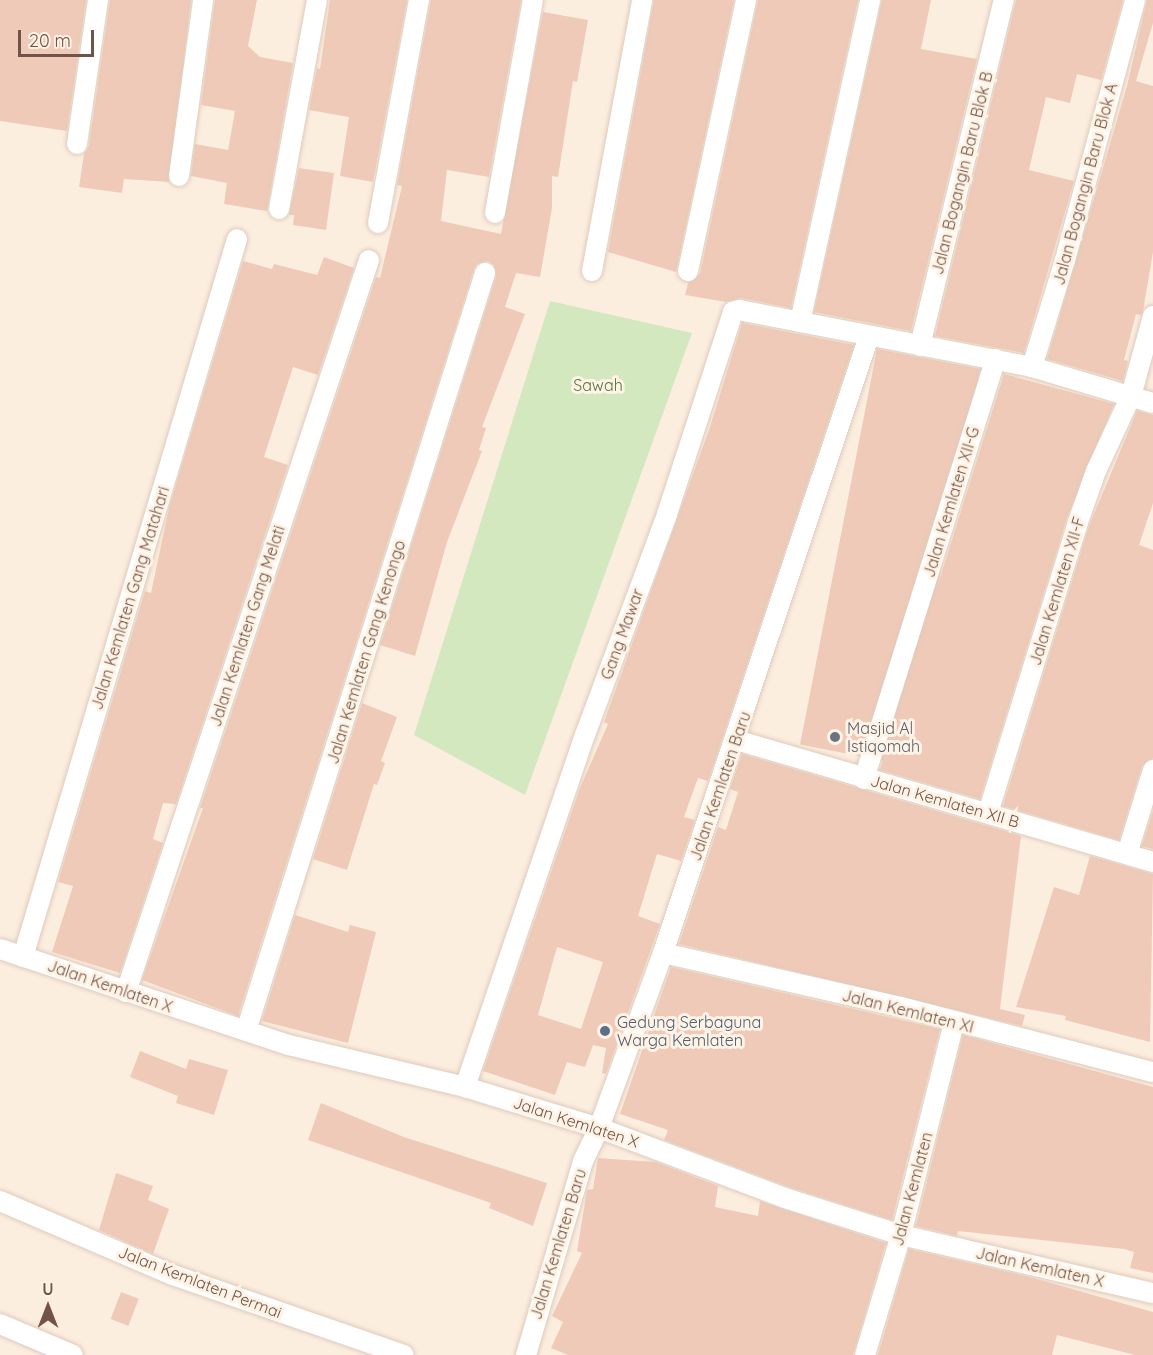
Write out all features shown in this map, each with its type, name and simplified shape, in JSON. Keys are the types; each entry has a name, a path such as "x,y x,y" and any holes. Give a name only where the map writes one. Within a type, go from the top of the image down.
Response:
{"street":[{"path":"77,144 98,0"},
{"path":"179,176 203,0"},
{"path":"279,208 317,0"},
{"path":"378,223 418,0"},
{"path":"495,213 533,0"},
{"path":"592,271 642,0"},
{"path":"688,271 746,0"},
{"path":"800,322 870,0"},
{"name":"Jalan Bogangin Baru Blok B","path":"920,346 1004,0"},
{"name":"Jalan Bogangin Baru Blok A","path":"1032,367 1065,260 1136,0"},
{"name":"Jalan Kemlaten Gang Matahari","path":"23,957 237,239"},
{"name":"Jalan Kemlaten Gang Melati","path":"126,992 369,260"},
{"name":"Jalan Kemlaten Gang Kenongo","path":"246,1031 485,273"},
{"name":"Gang Mawar","path":"465,1087 585,735 667,514 730,318 739,310 869,336"},
{"name":"Jalan Kemlaten XII-F","path":"988,813 1078,522 1096,471 1131,396 1153,316"},
{"path":"869,336 1032,367 1153,403"},
{"name":"Jalan Kemlaten Baru","path":"526,1355 583,1161 599,1128 663,953 869,336"},
{"name":"Jalan Kemlaten XII-G","path":"864,778 996,359"},
{"name":"Jalan Kemlaten XII B","path":"736,740 1153,862"},
{"path":"1127,854 1153,770"},
{"name":"Jalan Kemlaten X","path":"0,949 246,1031 465,1087 599,1128 785,1198 902,1235 1153,1293"},
{"name":"Jalan Kemlaten XI","path":"663,953 1153,1072"},
{"name":"Jalan Kemlaten","path":"864,1355 902,1235 954,1022"},
{"name":"Jalan Kemlaten Permai","path":"0,1201 173,1275 404,1355"},
{"path":"0,1324 73,1355"}],"green space":[{"name":"Sawah","path":"550,301 692,333 525,795 414,735"}],"building":[{"path":"0,0 86,0 67,131 0,121"},
{"path":"110,0 191,0 169,182 124,179 122,193 79,187 84,154 89,146"},
{"path":"215,0 257,0 248,46 260,57 293,63 267,211 224,204 227,183 191,176 195,144 228,150 235,111 201,105"},
{"path":"330,0 407,0 373,182 340,176 349,117 309,110 317,68 320,69"},
{"path":"431,0 521,0 489,177 447,170 441,221 501,234 543,12 588,20 577,82 573,81 558,177 552,176 552,208 540,277 516,273 505,307 525,314 482,427 486,428 479,450 482,451 447,542 415,656 380,645 496,277 494,265 488,261 477,264 474,269 238,1016 142,980 203,808 200,808 376,277 380,278 402,186 397,185"},
{"path":"654,0 734,0 676,272 608,252"},
{"path":"758,0 858,0 791,308 741,298 726,302 685,295 688,283 700,274"},
{"path":"882,0 931,0 921,49 977,59 911,331 814,312"},
{"path":"1016,0 1123,0 1101,80 1077,74 1070,103 1046,97 1029,170 1074,181 1024,353 935,336"},
{"path":"1147,0 1153,0 1153,23 1136,81 1153,86 1153,252 1143,311 1141,315 1136,314 1124,360 1128,361 1123,381 1047,359 1127,86"},
{"path":"299,168 334,173 326,230 293,225 294,215 289,215"},
{"path":"324,257 354,268 318,375 293,367 264,457 288,465 176,804 163,803 153,839 163,843 120,973 52,952 73,886 58,882 145,591 151,593 169,508 243,261 272,269 274,264 317,275"},
{"path":"742,323 854,345 708,781 698,778 684,817 695,820 681,861 657,854 638,916 660,924 606,1074 602,1073 606,1048 593,1045 585,1067 567,1062 555,1095 483,1071 580,788 608,724 604,722 710,427","holes":["557,947 603,962 581,1029 538,1015"]},
{"path":"877,349 980,369 903,765 800,745"},
{"path":"1004,374 1114,404 1067,518 980,799 880,770"},
{"path":"1137,411 1153,415 1153,503 1139,545 1153,550 1153,758 1142,766 1119,840 1003,806 1089,526"},
{"path":"362,703 397,717 381,761 385,763 377,785 374,784 347,870 313,859"},
{"path":"742,754 1021,836 1000,1009 1025,1015 1022,1026 679,944 718,827 726,830 738,792 730,789"},
{"path":"1153,811 1153,849 1142,846"},
{"path":"1090,856 1153,874 1150,1042 1065,1020 1066,1016 1016,1007 1054,887 1079,895"},
{"path":"295,915 348,932 350,925 376,932 348,1043 262,1021"},
{"path":"671,967 940,1029 892,1220 789,1187 664,1140 668,1130 620,1114"},
{"path":"963,1035 1153,1087 1153,1273 1130,1268 1134,1252 1124,1249 958,1231 957,1236 916,1226"},
{"path":"140,1051 186,1069 189,1059 228,1070 214,1115 176,1103 178,1096 130,1077"},
{"path":"321,1103 404,1137 547,1183 533,1226 489,1208 491,1203 308,1140"},
{"path":"598,1158 656,1162 718,1186 715,1207 758,1216 760,1201 886,1243 853,1355 568,1355 551,1348 563,1322 552,1316 582,1253 577,1251 587,1190 593,1189"},
{"path":"116,1173 153,1186 148,1200 169,1209 153,1254 99,1230"},
{"path":"909,1249 1030,1277 1153,1312 1153,1355 1135,1355 1057,1335 1052,1355 878,1355"},
{"path":"121,1292 139,1299 128,1326 111,1319"}],"place":[{"name":"Masjid Al Istiqomah","path":"835,737"},
{"name":"Gedung Serbaguna Warga Kemlaten","path":"605,1031"}]}
